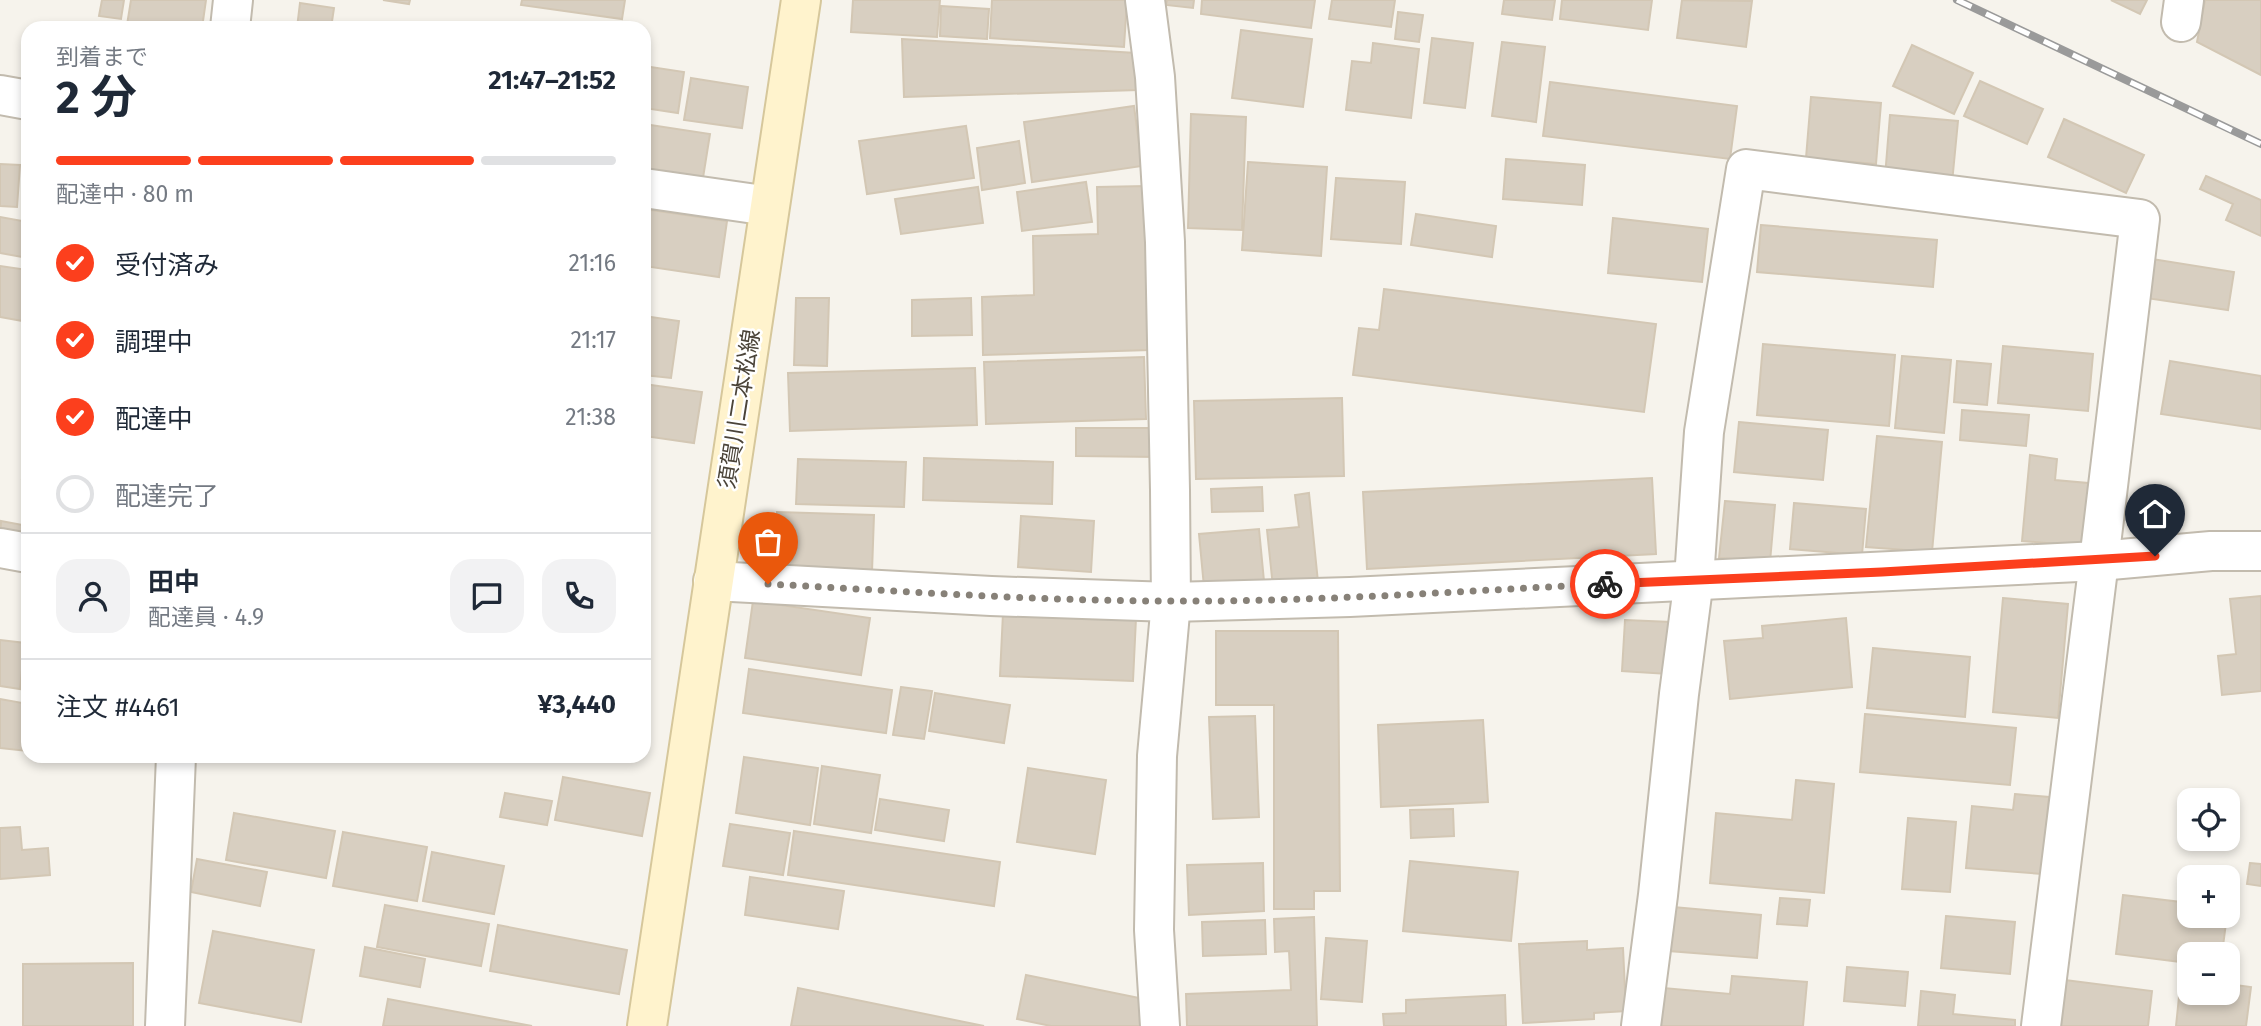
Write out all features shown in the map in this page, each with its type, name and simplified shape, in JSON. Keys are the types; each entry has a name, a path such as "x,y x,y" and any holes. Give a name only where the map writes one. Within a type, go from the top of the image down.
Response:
{"main road":[{"name":"須賀川二本松線","path":"647,1026 801,0"}],"street":[{"path":"231,21 233,0"},
{"path":"1145,0 1155,77 1164,242 1171,601 1157,756 1154,930 1160,1026"},
{"path":"0,95 21,99"},
{"path":"1641,1026 1694,579 1704,432 1746,169 2140,219 2040,1026"},
{"path":"651,189 769,206"},
{"path":"0,548 21,552"},
{"path":"713,581 991,596 1171,601 1350,597 2099,561 2211,551 2261,551"},
{"path":"165,1026 176,763"}],"building":[{"path":"102,0 124,0 121,19 99,16"},
{"path":"131,0 206,0 203,21 128,21"},
{"path":"383,0 410,0 409,4"},
{"path":"522,0 625,0 622,19 521,5"},
{"path":"853,0 940,0 937,37 851,32"},
{"path":"992,0 1127,0 1124,47 990,38"},
{"path":"1167,0 1194,0 1193,8 1166,5"},
{"path":"1202,0 1315,0 1311,28 1201,14"},
{"path":"1332,0 1395,0 1391,27 1329,19"},
{"path":"1504,0 1555,0 1552,20 1502,14"},
{"path":"1562,0 1652,0 1648,30 1560,19"},
{"path":"1682,0 1752,1 1746,47 1677,38"},
{"path":"2111,0 2147,0 2140,14"},
{"path":"2205,0 2261,0 2261,75 2197,42"},
{"path":"300,3 334,8 332,21 298,21"},
{"path":"941,6 989,9 987,39 940,36"},
{"path":"1398,12 1423,15 1419,42 1395,39"},
{"path":"1241,30 1312,39 1303,107 1232,98"},
{"path":"1432,38 1473,43 1465,108 1424,103"},
{"path":"902,39 1136,53 1138,90 904,97"},
{"path":"1502,42 1545,47 1536,122 1492,116"},
{"path":"1373,43 1419,49 1411,118 1346,110 1352,61 1371,63"},
{"path":"1912,45 1973,73 1954,114 1893,86"},
{"path":"651,67 684,72 678,113 651,109"},
{"path":"691,78 748,87 742,128 684,120"},
{"path":"1980,81 2043,109 2027,144 1964,116"},
{"path":"1550,82 1737,106 1730,159 1543,136"},
{"path":"1811,97 1881,103 1876,164 1806,158"},
{"path":"1134,106 1142,166 1032,182 1024,122"},
{"path":"1191,114 1246,117 1242,230 1188,228"},
{"path":"1890,115 1958,121 1952,183 1885,177"},
{"path":"2064,119 2144,155 2126,193 2048,157"},
{"path":"651,125 710,134 702,184 651,176"},
{"path":"966,126 974,178 867,194 859,141"},
{"path":"1019,141 1025,183 982,190 977,148"},
{"path":"1506,159 1585,165 1582,205 1503,199"},
{"path":"1248,162 1327,167 1321,256 1242,250"},
{"path":"0,164 20,165 17,207 0,206"},
{"path":"2206,176 2261,200 2261,236 2226,220 2233,204 2200,189"},
{"path":"1336,178 1405,182 1401,244 1331,239"},
{"path":"1086,182 1092,222 1022,231 1017,192"},
{"path":"1146,186 1150,350 983,355 982,297 1034,295 1033,236 1098,234 1097,187"},
{"path":"978,187 983,223 901,234 895,199"},
{"path":"651,210 727,221 719,277 651,267"},
{"path":"1416,214 1496,226 1492,257 1411,245"},
{"path":"0,217 21,221 21,257 0,253"},
{"path":"1613,218 1708,229 1702,282 1608,273"},
{"path":"1761,225 1937,240 1933,287 1757,272"},
{"path":"2152,259 2234,272 2228,310 2146,298"},
{"path":"0,266 21,269 21,321 0,317"},
{"path":"1384,289 1656,324 1644,412 1353,375 1359,328 1379,330"},
{"path":"796,298 829,298 827,366 794,365"},
{"path":"971,298 972,335 912,336 912,300"},
{"path":"651,317 679,321 671,378 651,376"},
{"path":"1763,344 1895,355 1889,426 1757,415"},
{"path":"2003,346 2093,354 2088,411 1998,403"},
{"path":"1902,356 1951,360 1944,433 1895,428"},
{"path":"1144,357 1146,419 986,424 984,362"},
{"path":"1957,361 1991,364 1987,405 1954,402"},
{"path":"2170,361 2261,376 2261,429 2161,414"},
{"path":"975,368 977,425 790,431 788,373"},
{"path":"651,385 702,392 694,443 651,437"},
{"path":"1342,398 1344,476 1196,479 1194,401"},
{"path":"1962,410 2029,415 2026,446 1960,440"},
{"path":"1739,422 1828,430 1823,480 1734,472"},
{"path":"1076,428 1158,428 1157,457 1076,456"},
{"path":"1877,436 1942,442 1932,552 1866,547"},
{"path":"2030,455 2057,459 2055,480 2099,484 2093,547 2022,541"},
{"path":"924,458 1053,462 1052,504 923,500"},
{"path":"798,459 906,462 904,507 796,504"},
{"path":"1652,478 1656,554 1367,569 1363,492"},
{"path":"1262,487 1263,511 1212,512 1211,489"},
{"path":"1309,493 1318,582 1273,587 1267,530 1299,527 1295,495"},
{"path":"1725,501 1775,505 1770,562 1719,558"},
{"path":"1794,503 1866,509 1862,555 1790,549"},
{"path":"777,512 874,515 872,572 774,570"},
{"path":"1021,516 1094,521 1091,572 1018,567"},
{"path":"1,521 21,525 21,545 0,541"},
{"path":"1259,529 1264,581 1204,587 1199,534"},
{"path":"2261,596 2261,691 2222,695 2218,656 2236,654 2230,599"},
{"path":"2003,598 2068,604 2058,718 1993,712"},
{"path":"753,601 870,618 861,675 745,658"},
{"path":"1003,613 1136,618 1133,681 1000,676"},
{"path":"1846,618 1852,687 1730,699 1724,641 1763,638 1762,626"},
{"path":"1625,620 1671,622 1668,674 1622,671"},
{"path":"1216,631 1338,631 1340,891 1314,891 1314,909 1274,909 1274,705 1216,705"},
{"path":"0,640 21,643 20,689 0,686"},
{"path":"1873,648 1970,657 1965,717 1867,708"},
{"path":"749,669 892,690 886,733 743,713"},
{"path":"901,687 932,691 924,739 893,735"},
{"path":"935,693 1010,705 1004,743 929,731"},
{"path":"0,699 21,703 21,750 0,748"},
{"path":"1865,714 2016,728 2010,785 1860,772"},
{"path":"1255,716 1259,817 1213,819 1209,717"},
{"path":"1483,720 1488,802 1381,807 1378,725"},
{"path":"744,757 818,768 810,825 736,813"},
{"path":"822,766 880,775 871,833 814,824"},
{"path":"1028,768 1106,780 1095,854 1017,842"},
{"path":"563,777 650,793 642,836 555,820"},
{"path":"1796,780 1834,784 1824,893 1710,883 1716,813 1792,820"},
{"path":"505,793 552,801 547,825 500,817"},
{"path":"2015,794 2049,797 2042,874 1966,868 1972,806 2013,810"},
{"path":"880,799 949,810 944,841 875,830"},
{"path":"1453,809 1454,836 1411,838 1410,810"},
{"path":"234,813 335,831 326,878 226,860"},
{"path":"1908,818 1956,822 1950,892 1902,889"},
{"path":"730,824 790,833 783,875 723,866"},
{"path":"20,827 22,850 48,848 50,875 0,879 0,828"},
{"path":"794,831 1000,862 994,906 788,875"},
{"path":"343,832 427,847 417,901 333,886"},
{"path":"432,852 504,866 494,914 423,901"},
{"path":"197,859 267,872 260,906 191,892"},
{"path":"1410,861 1518,872 1511,941 1403,931"},
{"path":"1263,863 1264,911 1189,915 1187,865"},
{"path":"2250,863 2261,864 2261,886 2247,884"},
{"path":"750,877 844,891 838,929 745,915"},
{"path":"2123,895 2177,902 2177,928 2225,928 2224,942 2177,942 2177,962 2116,954"},
{"path":"1780,898 1810,900 1807,926 1777,924"},
{"path":"385,905 489,924 481,966 377,947"},
{"path":"1673,907 1761,915 1757,958 1669,951"},
{"path":"1946,916 2015,922 2010,974 1941,968"},
{"path":"1314,917 1317,1026 1187,1026 1186,994 1291,990 1289,951 1275,952 1274,919"},
{"path":"1265,920 1266,954 1203,956 1202,922"},
{"path":"498,925 627,950 619,994 490,971"},
{"path":"213,931 314,950 301,1022 199,1003"},
{"path":"1326,938 1367,941 1362,1002 1321,999"},
{"path":"1587,941 1587,950 1623,948 1626,1011 1594,1013 1594,1019 1523,1023 1519,944"},
{"path":"365,947 425,959 420,987 360,976"},
{"path":"133,963 133,1026 23,1026 23,964"},
{"path":"1847,967 1908,972 1905,1006 1844,1001"},
{"path":"1026,975 1154,1001 1148,1026 1051,1026 1017,1019"},
{"path":"1732,976 1807,982 1803,1026 1660,1026 1664,988 1730,994"},
{"path":"2065,980 2152,991 2148,1026 2059,1026"},
{"path":"2240,986 2251,987 2246,1026 2176,1026 2178,1005 2240,1005"},
{"path":"798,988 984,1026 791,1026"},
{"path":"1921,991 1955,995 1953,1014 2015,1020 2015,1026 1918,1026"},
{"path":"1505,995 1506,1026 1384,1026 1383,1014 1406,1013 1406,1000"},
{"path":"388,999 532,1026 383,1026"}],"railway":[{"path":"1957,0 2261,144"}],"way so far":[{"path":"768,584 991,596 1171,601 1350,597 1605,584"}],"route":[{"path":"1605,584 2099,561 2155,556"}]}
